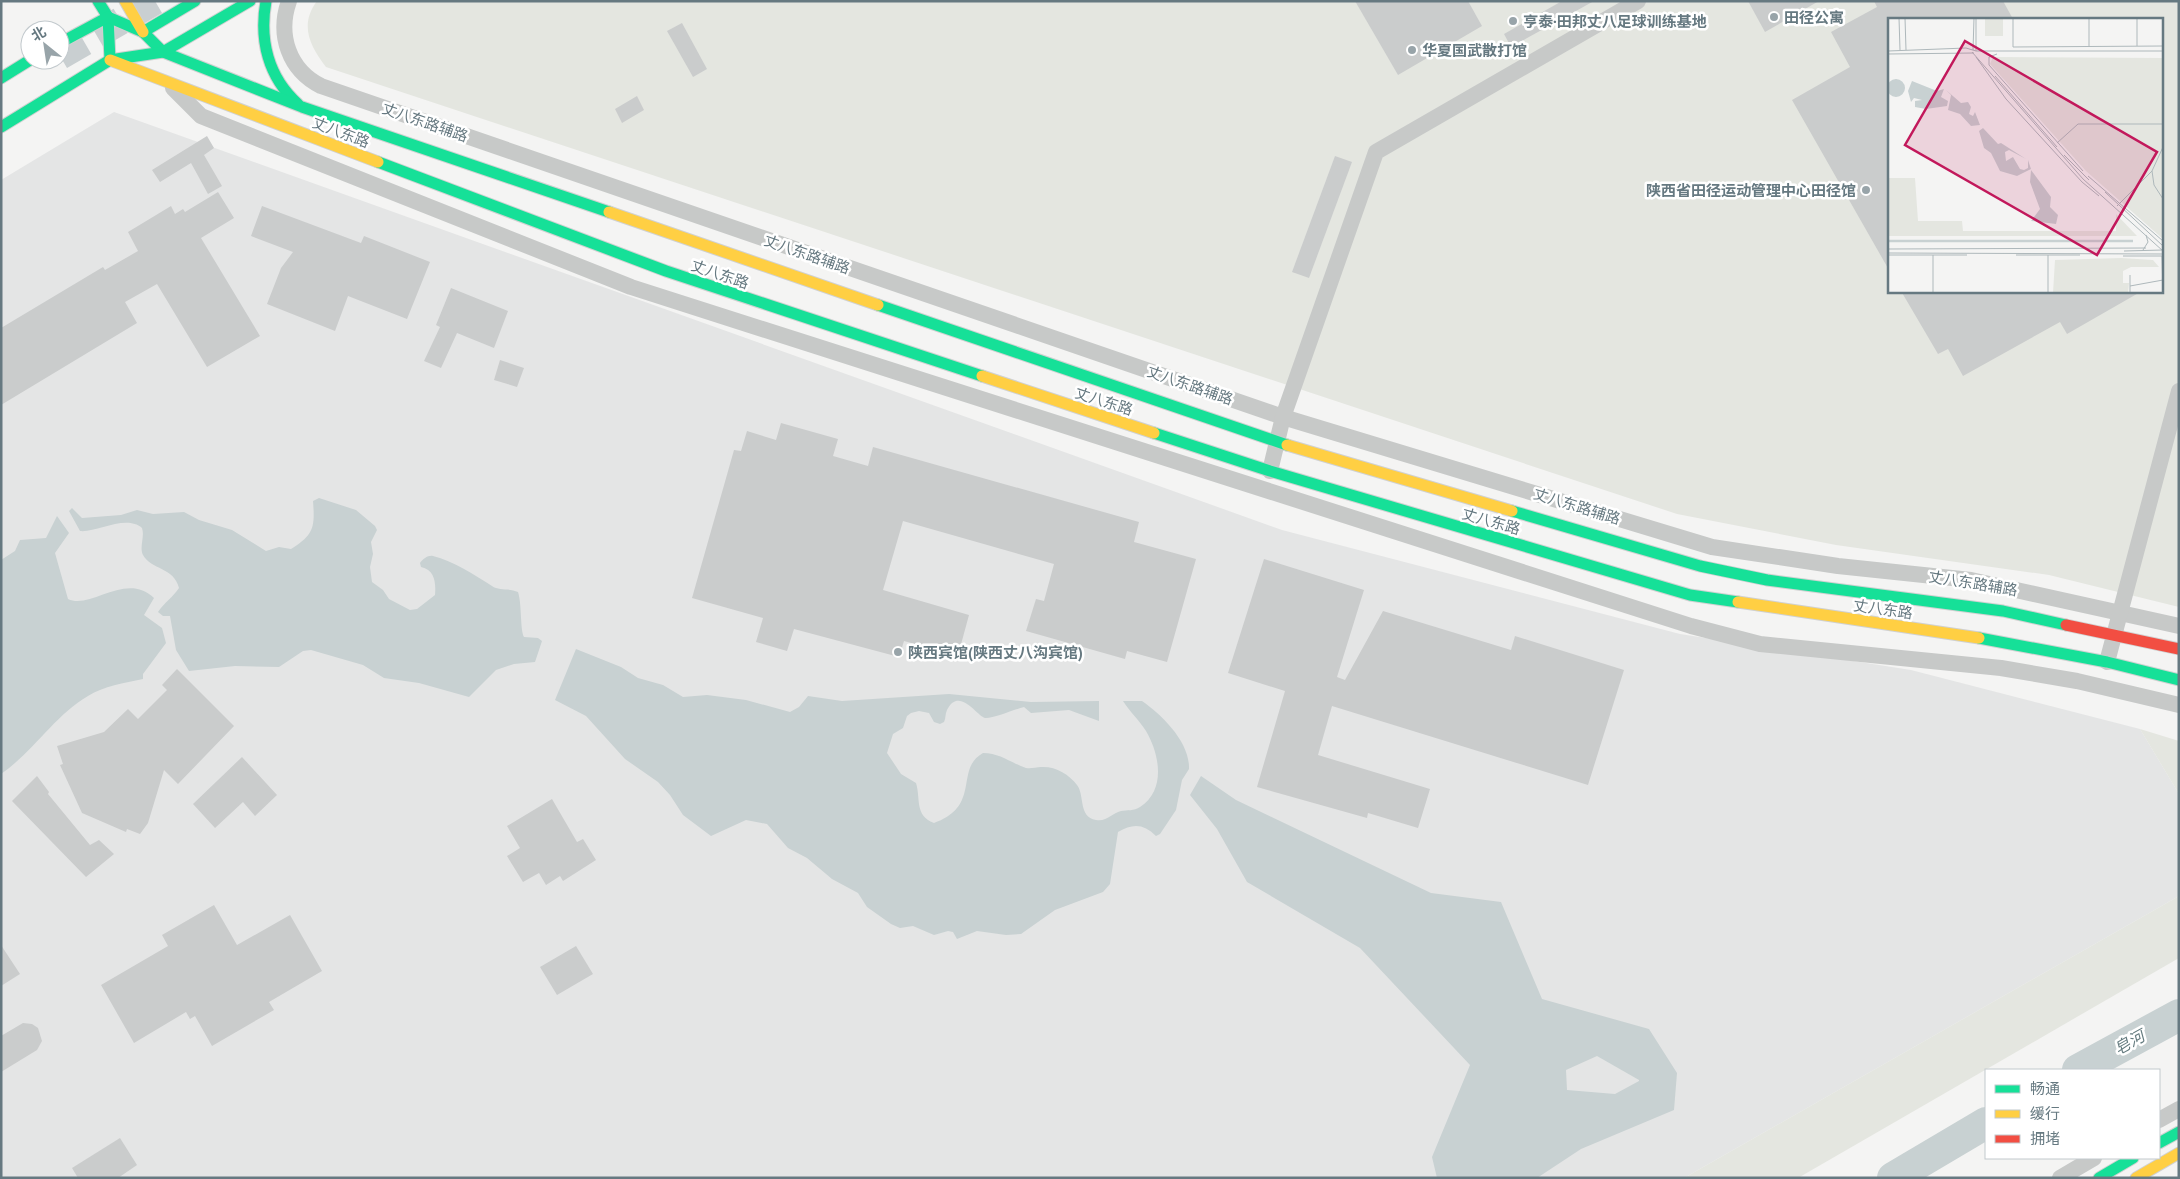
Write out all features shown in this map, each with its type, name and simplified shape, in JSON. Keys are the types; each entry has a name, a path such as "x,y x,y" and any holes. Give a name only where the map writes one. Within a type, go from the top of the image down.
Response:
{"main road":[{"path":"98,1 108,17 110,60"},
{"name":"丈八东路","path":"125,1 143,32 162,52 302,107 1278,442 1700,566 1767,580 2003,611 2114,633 2179,649"},
{"path":"108,17 143,32 195,1"},
{"path":"1,127 110,60 162,52 250,1"},
{"path":"266,1 264,30 269,61 277,80 286,93 302,107"},
{"path":"70,38 108,17"},
{"name":"丈八东路","path":"110,60 666,271 1270,472 1690,595 1992,640 2107,662 2179,680"},
{"path":"1,78 20,66"},
{"path":"2160,1142 2179,1132"},
{"path":"2136,1178 2179,1154"},
{"path":"2099,1178 2132,1159"}],"street":[{"name":"丈八东路辅路","path":"288,1 284,35 288,51 300,72 321,86 1283,417 1712,547 1838,566 1971,580 2119,611 2179,626"},
{"path":"1270,472 1283,417 1376,152 1638,1"},
{"path":"166,81 200,116 631,287 1691,626 1760,644 2001,668 2077,681 2179,705"},
{"path":"2107,662 2179,391"},
{"path":"2160,1119 2179,1109"},
{"path":"2060,1178 2092,1159"}],"shaded area":[{"path":"317,1 2179,1 2179,607 2049,575 1836,545 1677,514 326,67 311,43 308,27 309,18"},
{"name":"陕西宾馆(陕西丈八沟宾馆)","path":"114,112 1282,530 1680,634 1911,670 2140,729 2179,794 2179,896 1684,1178 1,1178 1,180"},
{"path":"319,498 356,510 375,526 377,530 371,542 373,554 370,567 372,582 383,590 389,599 410,610 417,609 435,595 434,578 429,571 421,567 420,563 429,556 441,558 456,565 495,588 518,592 524,637 538,638 542,641 535,662 514,664 496,670 469,697 419,683 384,678 363,665 311,650 303,651 279,667 235,666 189,671 176,650 170,616 163,616 158,612 179,588 168,572 151,564 143,555 142,528 135,524 120,523 80,531 69,511 72,508 82,518 121,515 137,510 153,514 184,512 199,520 232,530 266,551 279,547 291,549 309,535 314,518 313,501"},
{"path":"57,516 69,533 55,553 68,599 77,601 87,600 121,589 132,588 143,591 154,598 144,615 162,628 166,643 143,674 143,679 114,685 88,696 76,704 54,723 13,765 1,774 1,560 15,551 20,540 46,538"},
{"path":"576,649 621,667 638,678 663,685 683,697 707,695 746,700 790,712 799,707 808,696 842,701 949,694 1031,702 1099,701 1099,721 1069,710 1031,713 1024,707 985,718 962,701 952,703 947,710 944,722 940,724 934,722 929,713 919,711 911,713 907,716 903,728 893,734 887,753 901,774 916,783 919,806 923,816 934,823 949,816 958,807 963,798 970,768 983,753 1000,756 1026,768 1051,768 1070,777 1079,789 1084,810 1090,818 1103,820 1118,812 1140,807 1154,791 1158,772 1157,761 1151,740 1146,731 1123,701 1142,701 1166,722 1180,739 1185,749 1189,769 1182,780 1176,810 1160,834 1156,836 1147,829 1138,826 1129,827 1118,832 1110,884 1103,892 1055,910 1021,934 1006,935 977,931 957,939 953,932 948,931 934,935 913,926 900,928 891,924 867,907 858,893 832,879 807,858 788,848 767,824 746,820 711,836 683,815 670,795 658,782 625,759 586,716 555,700"},
{"path":"2140,729 2179,741 2179,794"},
{"path":"1201,776 1236,800 1431,893 1501,902 1542,999 1649,1029 1677,1073 1674,1110 1581,1149 1537,1178 1437,1178 1432,1157 1470,1065 1360,948 1247,882 1217,829 1190,795","holes":["1597,1056 1639,1080 1615,1094 1567,1090 1566,1070"]},
{"path":"2179,896 2179,958 1798,1178 1684,1178"}],"building":[{"name":"华夏国武散打馆","path":"1355,1 1468,1 1482,26 1398,75"},
{"path":"1562,1 1594,1 1511,47 1504,34"},
{"name":"田径公寓","path":"1748,1 1819,1 1765,32"},
{"name":"陕西省田径运动管理中心田径馆","path":"1874,1 2003,1 2012,18 1888,18 1888,268 1792,100 1850,67 1831,32 1877,7"},
{"path":"682,23 707,69 693,77 667,31"},
{"path":"637,96 644,110 622,123 615,109"},
{"path":"207,136 214,148 204,155 222,186 208,194 191,163 160,182 152,170"},
{"path":"1335,156 1352,162 1309,278 1292,272"},
{"path":"218,192 234,218 201,238 260,336 207,367 157,284 125,302 137,323 1,405 1,328 103,267 105,270 138,251 128,232 171,206 175,214 183,209 185,212"},
{"path":"262,206 361,243 364,236 430,262 407,319 348,296 335,331 267,304 281,268 293,252 251,236"},
{"path":"451,288 508,311 494,348 457,333 441,368 424,361 440,327 436,325"},
{"path":"1902,292 2140,292 2067,334 2060,322 1963,376 1948,349 1938,354"},
{"path":"500,360 524,368 517,387 494,380"},
{"path":"781,423 838,439 833,456 868,466 873,447 1139,522 1134,542 1196,559 1167,662 1127,651 1125,659 1026,631 1036,599 1044,601 1054,564 903,521 883,590 969,615 960,648 951,646 948,653 904,641 899,657 794,629 787,651 756,642 763,618 692,598 734,450 741,451 747,431 776,440"},
{"path":"1264,559 1364,590 1337,677 1345,680 1383,611 1511,650 1515,636 1624,670 1588,785 1332,706 1318,755 1430,789 1418,828 1368,813 1367,818 1257,787 1285,691 1228,673"},
{"path":"177,669 234,726 178,784 164,770 148,823 140,834 127,829 126,832 82,813 60,765 63,764 57,746 104,732 128,709 138,719 167,690 162,685"},
{"path":"242,757 277,795 255,816 243,802 215,828 193,804"},
{"path":"37,776 49,792 48,794 90,845 99,840 114,854 86,877 12,801"},
{"path":"552,799 577,842 583,839 596,860 563,881 560,876 546,885 539,873 523,882 507,856 520,848 507,826"},
{"path":"214,905 237,945 290,915 322,971 269,1002 274,1010 212,1046 195,1016 190,1019 186,1012 134,1043 101,985 168,946 162,935"},
{"path":"1,945 20,974 1,986"},
{"path":"576,946 593,974 557,995 540,967"},
{"path":"23,1023 32,1024 38,1028 42,1041 37,1050 1,1072 1,1036"},
{"path":"120,1138 137,1165 118,1178 78,1178 72,1168"}],"waterway":[{"name":"皂河","path":"2080,1069 2179,1015"},
{"name":"皂河","path":"1893,1178 1985,1124"}],"tunnel":[{"path":"70,50 155,1"}],"traffic: fast":[{"path":"98,1 108,17 110,60"},
{"path":"143,32 195,1"},
{"path":"1,127 110,60 163,52 250,1"},
{"path":"266,1 264,30 268,57 279,82 298,104"},
{"path":"70,38 108,17 143,32 163,52 302,107 609,212"},
{"path":"1,78 20,66"},
{"path":"378,162 666,271 982,376"},
{"path":"878,305 1287,445"},
{"path":"1154,433 1270,471 1690,595 1738,602"},
{"path":"1512,511 1700,566 1767,580 2003,611 2066,625"},
{"path":"1979,638 2107,662 2179,680"},
{"path":"2160,1142 2179,1132"},
{"path":"2099,1178 2131,1159"}],"traffic: slow":[{"path":"125,1 143,32"},
{"path":"110,60 378,162"},
{"path":"609,212 878,305"},
{"path":"982,376 1154,433"},
{"path":"1287,445 1512,511"},
{"path":"1738,602 1979,638"},
{"path":"2136,1178 2179,1153"}],"traffic: jam":[{"path":"2066,625 2179,649"}],"place":[{"name":"田径公寓","path":"1774,17"},
{"name":"亨泰·田邦丈八足球训练基地","path":"1513,21"},
{"name":"华夏国武散打馆","path":"1412,50"},
{"name":"陕西省田径运动管理中心田径馆","path":"1866,190"},
{"name":"陕西宾馆(陕西丈八沟宾馆)","path":"898,652"}]}
